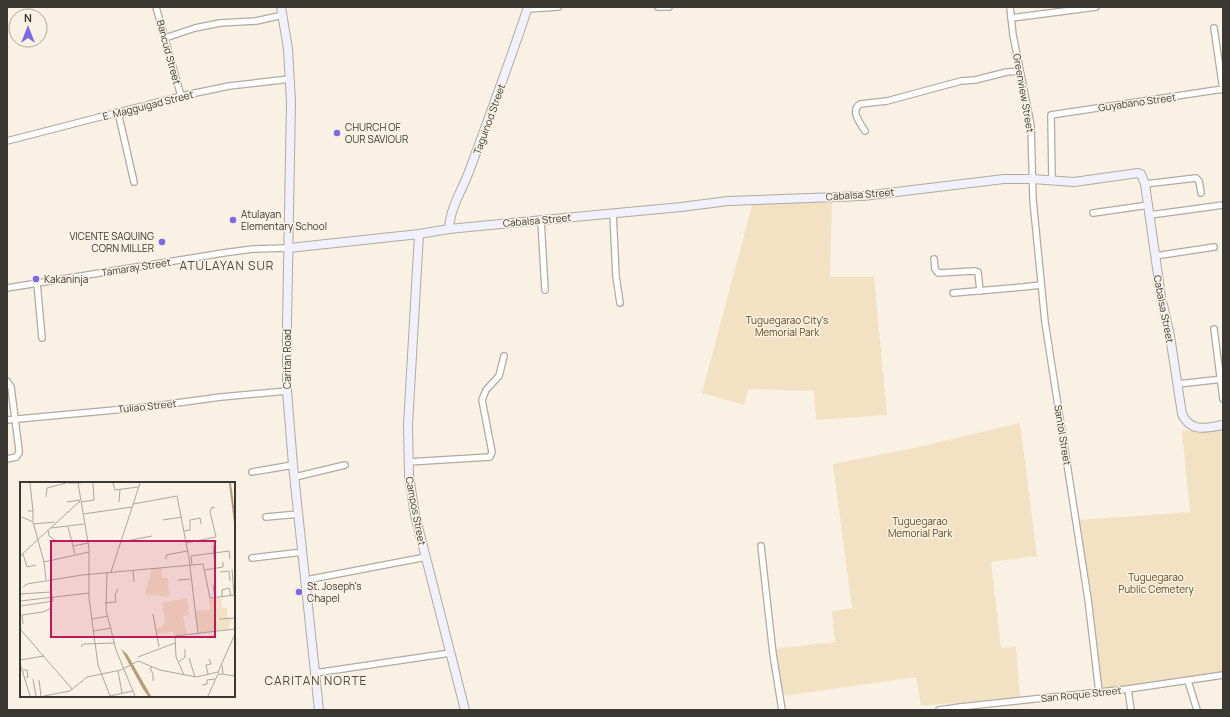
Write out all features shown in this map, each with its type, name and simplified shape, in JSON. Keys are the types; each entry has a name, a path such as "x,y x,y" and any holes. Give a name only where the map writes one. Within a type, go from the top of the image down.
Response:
{"street":[{"name":"Bancud Street","path":"156,7 181,96"},
{"path":"528,8 558,7"},
{"path":"658,7 669,7"},
{"name":"Greenview Street","path":"1010,7 1032,133 1032,179"},
{"path":"1011,18 1096,7"},
{"name":"Taguinod Street","path":"449,229 450,213 468,175 528,8"},
{"path":"165,38 196,28 220,23 256,21 282,11"},
{"name":"Caritan Road","path":"282,11 288,49 291,102 287,391 293,465 319,710"},
{"path":"1214,28 1223,89"},
{"path":"864,131 856,113 860,104 887,101 961,81 975,80 1007,72 1020,71"},
{"name":"E. Magguigad Street","path":"7,141 181,96 229,86 290,78"},
{"name":"Guyabano Street","path":"1052,181 1051,115 1223,89"},
{"path":"118,112 134,182"},
{"name":"Cabalsa Street","path":"289,248 419,234 449,229 681,207 728,201 863,196 986,181 1032,179 1074,182 1133,172 1141,174 1145,184 1161,296 1170,336 1182,414 1188,424 1198,428 1223,425"},
{"path":"1145,184 1196,178 1199,181 1201,193"},
{"name":"Santol Street","path":"1032,179 1046,328 1088,599 1099,692"},
{"path":"1094,214 1149,205"},
{"path":"1150,215 1223,205"},
{"path":"613,213 616,276 620,303"},
{"path":"541,220 545,290"},
{"name":"Campos Street","path":"419,234 408,425 408,462 411,492 465,710"},
{"path":"1155,256 1214,247"},
{"name":"Tamaray Street","path":"7,288 223,253 253,249 289,248"},
{"path":"934,259 935,269 938,273 978,272 980,291"},
{"path":"37,284 42,338"},
{"path":"953,293 1041,285"},
{"path":"1214,329 1222,380 1223,399"},
{"path":"408,462 490,457 492,452 482,400 486,390 499,376 504,356"},
{"path":"1178,384 1222,380"},
{"path":"7,381 11,387 19,453 16,458 7,459"},
{"name":"Tuliao Street","path":"7,420 147,407 221,397 287,391"},
{"path":"252,472 293,465"},
{"path":"295,477 345,465"},
{"path":"266,517 299,514"},
{"path":"761,546 772,647 782,710"},
{"path":"252,558 303,552"},
{"path":"306,580 426,557"},
{"path":"315,673 450,653"},
{"name":"San Roque Street","path":"939,710 1128,689 1223,675"},
{"path":"1188,681 1197,710"},
{"path":"1128,689 1131,710"}],"green space":[{"name":"Tuguegarao City's Memorial Park","path":"832,201 830,277 874,277 887,415 816,420 814,391 748,389 744,405 702,393 753,202"},
{"name":"Tuguegarao Memorial Park","path":"1020,423 1037,556 991,562 1001,648 1016,647 1020,697 921,706 916,677 783,696 773,649 835,642 832,612 852,608 833,464 909,449"},
{"name":"Tuguegarao Public Cemetery","path":"1223,428 1223,672 1102,689 1079,520 1190,512 1182,431"}],"place":[{"name":"CHURCH OF OUR SAVIOUR","path":"337,133"},
{"name":"Atulayan Elementary School","path":"233,220"},
{"name":"VICENTE SAQUING CORN MILLER","path":"162,242"},
{"name":"Kakaninja","path":"36,279"},
{"name":"St. Joseph's Chapel","path":"299,592"}],"district":[{"name":"ATULAYAN SUR","path":"227,265"},
{"name":"CARITAN NORTE","path":"316,680"}]}
